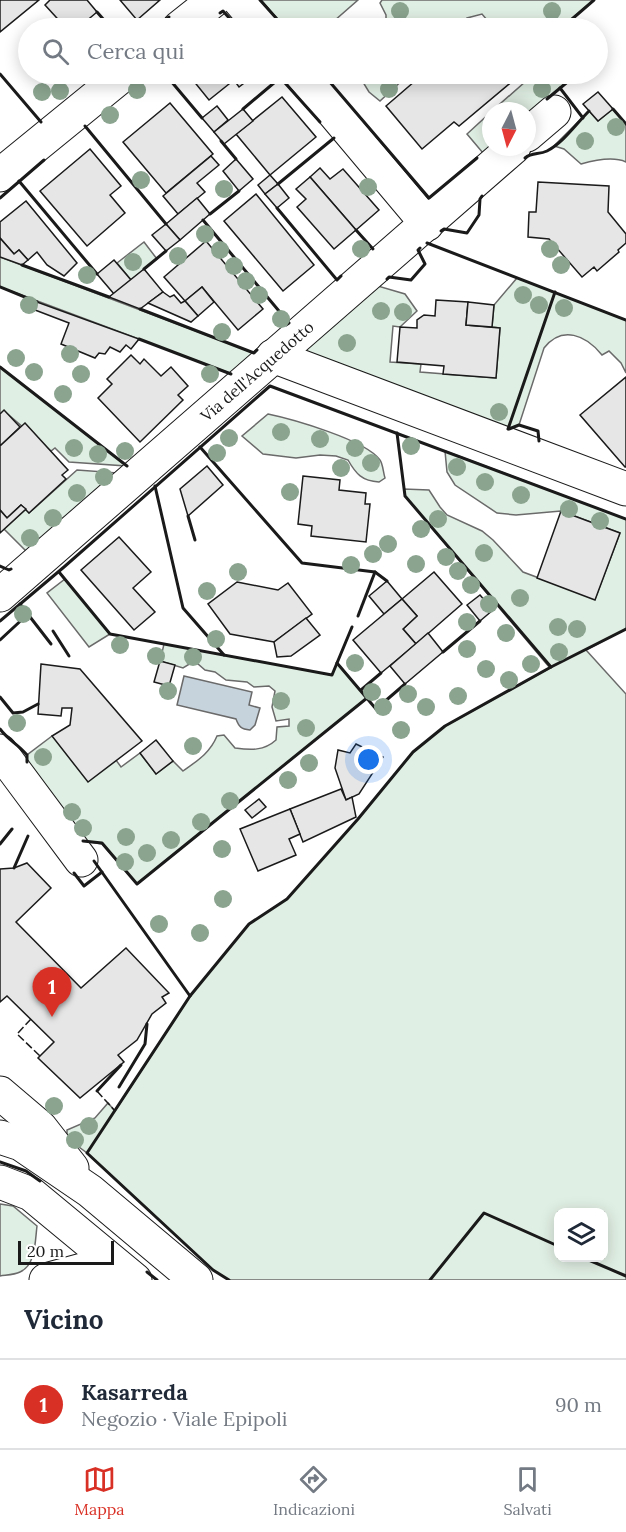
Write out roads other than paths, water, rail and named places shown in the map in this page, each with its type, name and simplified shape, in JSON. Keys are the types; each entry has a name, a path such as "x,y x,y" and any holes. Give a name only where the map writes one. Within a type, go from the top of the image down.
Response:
{"street":[{"path":"192,18 214,0"},
{"path":"239,0 254,18"},
{"path":"0,175 112,84"},
{"path":"309,84 427,224"},
{"path":"536,127 554,112"},
{"name":"Via dell'Acquedotto","path":"0,596 504,156"},
{"path":"273,356 626,489"},
{"path":"0,751 81,860"},
{"path":"0,1093 40,1127 90,1191"},
{"path":"0,1137 21,1144 90,1191 196,1280"},
{"path":"0,1182 31,1194 123,1271"},
{"path":"46,1280 123,1271"}],"place":[{"name":"Kasarreda","path":"52,1017"}]}
